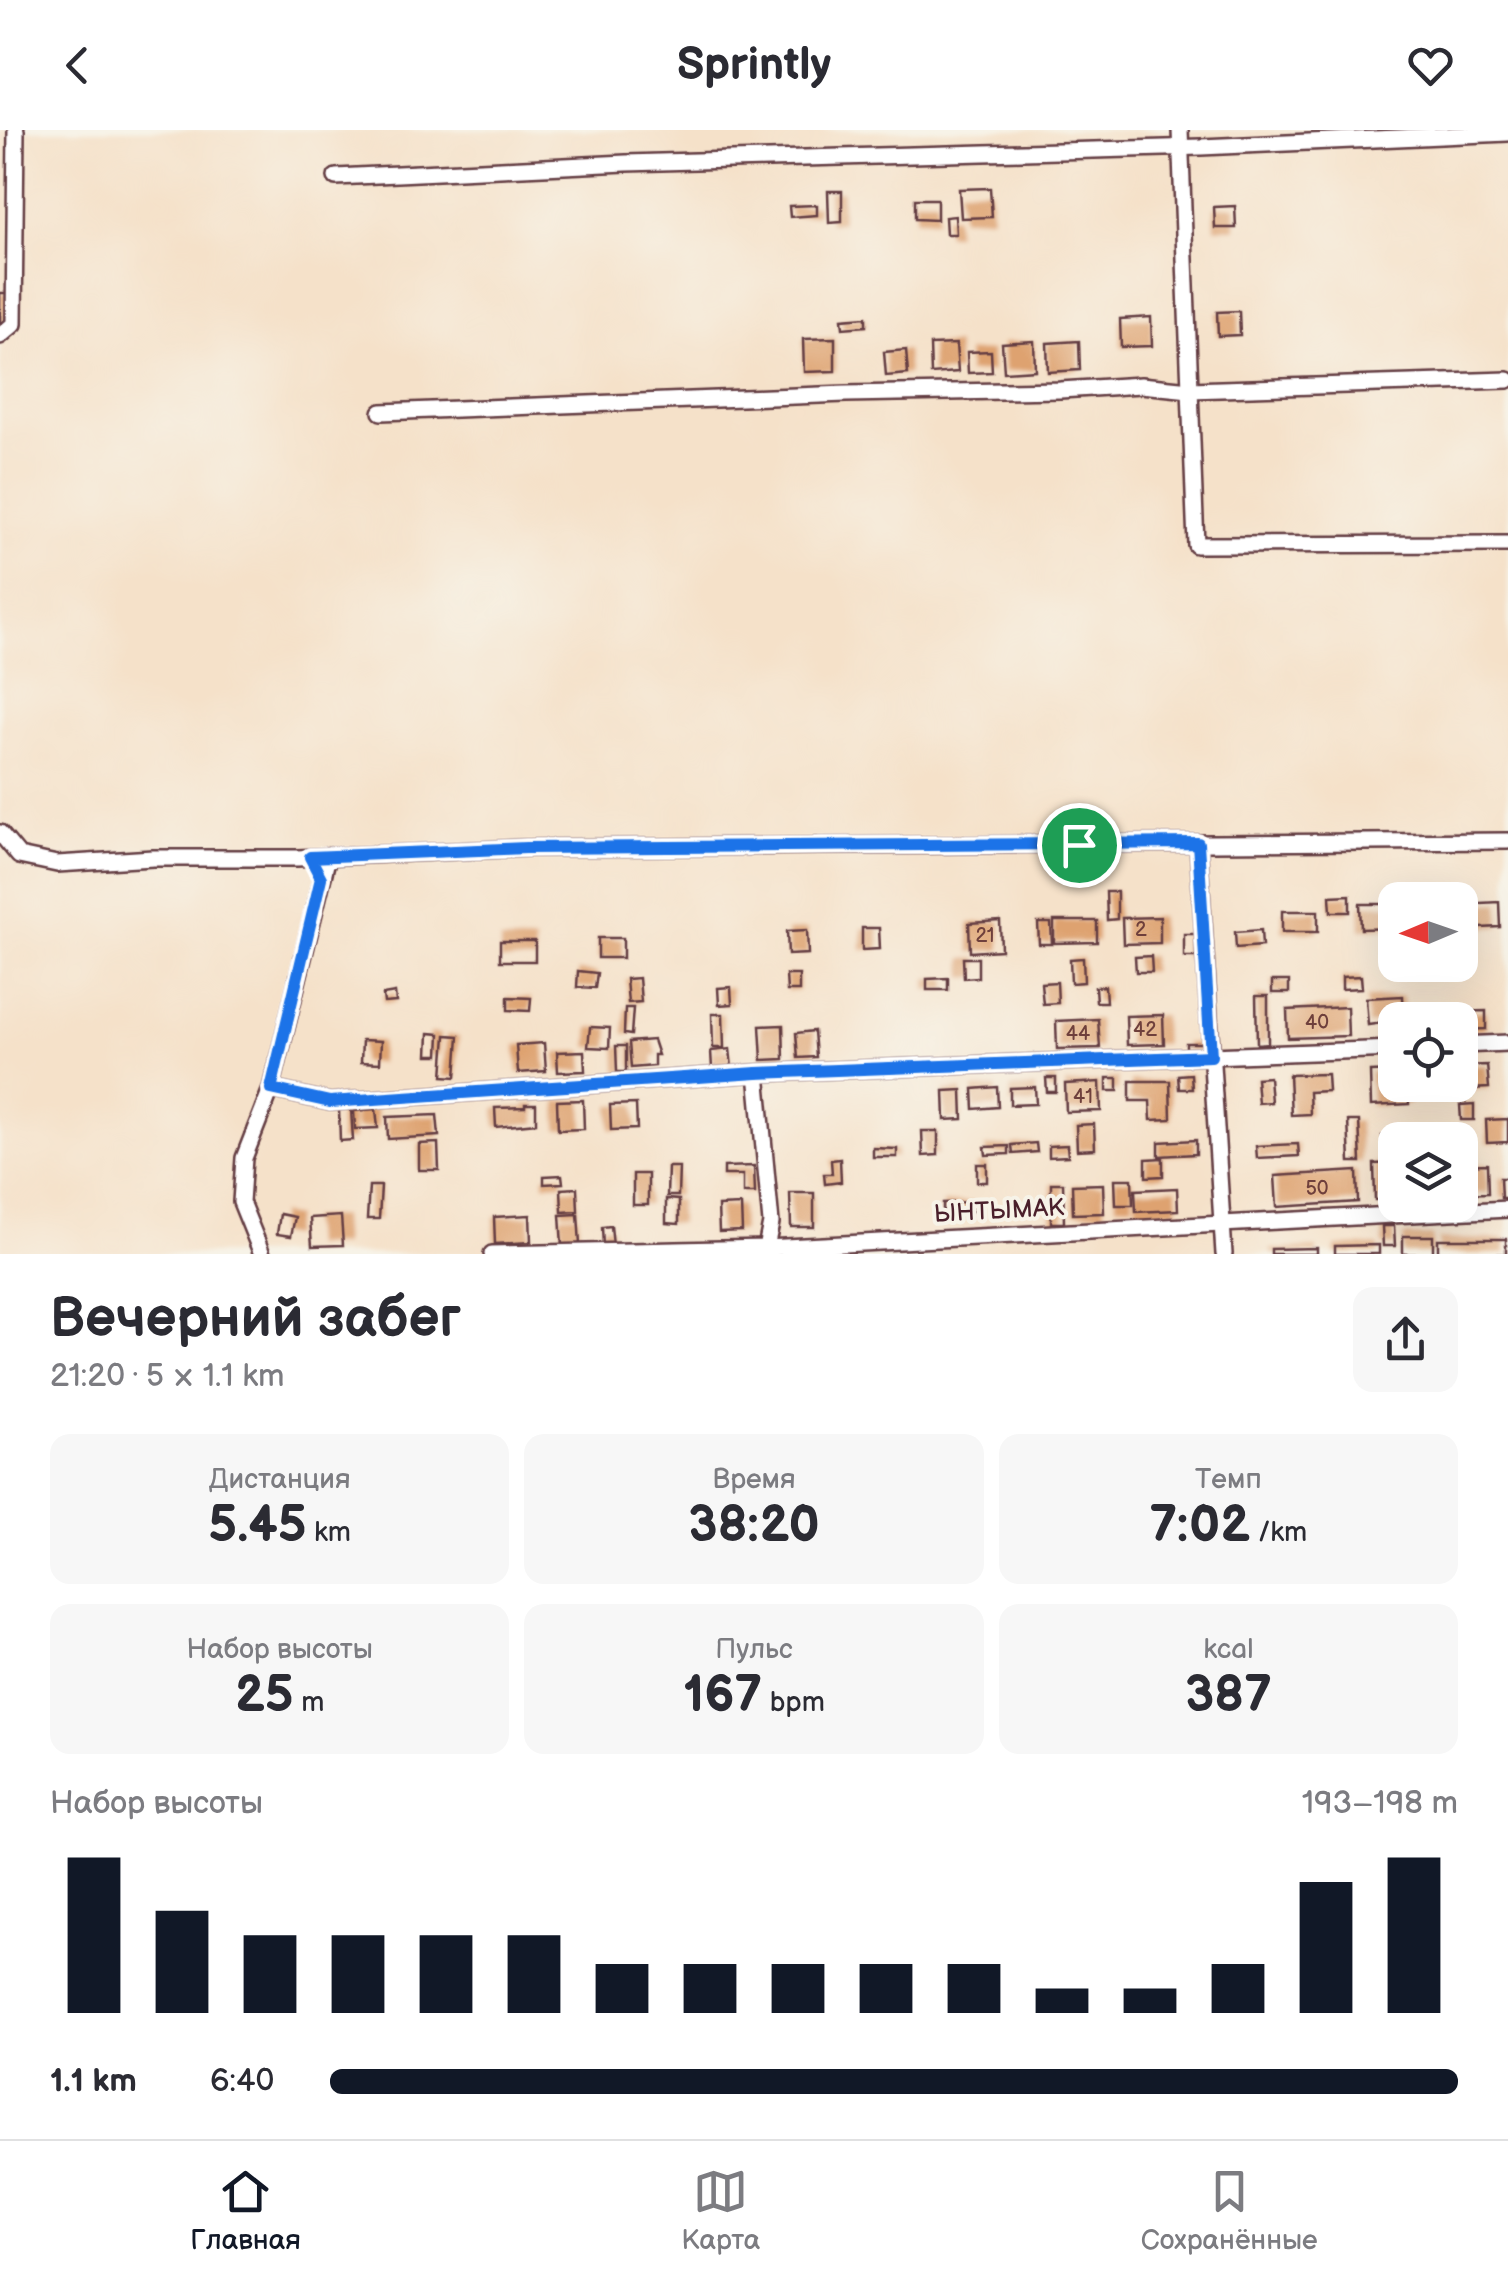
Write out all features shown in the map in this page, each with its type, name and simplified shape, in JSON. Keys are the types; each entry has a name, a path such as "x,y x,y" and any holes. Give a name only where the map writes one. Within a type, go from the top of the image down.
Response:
{"street":[{"path":"0,336 14,324 16,130"},
{"path":"1180,130 1196,544 1508,544"},
{"path":"336,177 626,162 1182,147 1508,133"},
{"path":"381,412 1141,385 1190,390 1508,380"},
{"path":"0,834 18,856 57,864 526,848 1508,841"},
{"path":"1198,843 1224,1254"},
{"path":"264,1254 241,1202 244,1158 271,1089 328,856"},
{"path":"310,857 321,878"},
{"path":"1478,1045 1508,1043"},
{"path":"271,1089 330,1102 757,1073 1378,1050"},
{"path":"757,1073 771,1223 764,1250"},
{"name":"ЫНТЫМАК","path":"492,1254 764,1250 1508,1209"}],"building":[{"path":"990,188 992,217 961,218 959,189"},
{"path":"828,191 842,191 842,222 829,223"},
{"path":"915,199 937,199 937,220 915,219"},
{"path":"817,205 817,215 790,217 789,206"},
{"path":"1235,206 1236,228 1215,228 1214,207"},
{"path":"955,216 956,234 946,234 945,217"},
{"path":"0,293 7,293 6,322 0,322"},
{"path":"1239,311 1240,335 1218,336 1217,312"},
{"path":"866,317 866,326 843,328 842,319"},
{"path":"1151,317 1152,346 1121,347 1120,319"},
{"path":"835,338 835,371 804,372 803,339"},
{"path":"1034,341 1035,370 1004,372 1002,343"},
{"path":"1079,341 1080,370 1048,372 1047,343"},
{"path":"956,344 958,372 931,374 930,345"},
{"path":"906,350 908,374 886,376 884,352"},
{"path":"991,351 992,372 968,373 967,352"},
{"path":"1106,892 1117,892 1117,919 1107,920"},
{"path":"1350,895 1350,912 1331,912 1330,896"},
{"path":"1499,902 1500,927 1478,928 1478,903"},
{"path":"1360,904 1378,904 1378,928 1361,929"},
{"path":"1282,911 1318,911 1318,932 1282,932"},
{"path":"1160,917 1160,943 1123,944 1122,918"},
{"path":"1000,921 1001,950 970,952 969,923"},
{"path":"1054,921 1097,921 1097,942 1054,943"},
{"path":"1038,923 1051,923 1052,944 1039,944"},
{"path":"862,928 879,928 880,949 862,950"},
{"path":"807,930 808,954 788,955 787,931"},
{"path":"1261,930 1262,946 1236,948 1235,932"},
{"path":"1184,934 1196,934 1196,957 1184,957"},
{"path":"598,938 623,938 623,958 598,958"},
{"path":"500,941 535,941 535,961 500,961"},
{"path":"1151,956 1152,972 1136,972 1135,957"},
{"path":"963,958 978,958 978,977 964,978"},
{"path":"1083,958 1084,982 1071,983 1070,959"},
{"path":"578,971 597,973 595,988 577,987"},
{"path":"786,975 799,975 799,991 787,991"},
{"path":"1361,976 1362,988 1342,989 1342,977"},
{"path":"639,978 641,1002 628,1003 626,979"},
{"path":"948,978 948,990 927,990 927,979"},
{"path":"1272,981 1289,981 1289,993 1272,993"},
{"path":"1057,982 1058,1003 1043,1004 1041,983"},
{"path":"1105,986 1106,1002 1096,1002 1095,987"},
{"path":"731,987 732,1004 719,1005 718,988"},
{"path":"395,993 396,1002 384,1003 383,995"},
{"path":"1256,996 1268,996 1268,1043 1257,1044"},
{"path":"1403,996 1403,1002 1378,1002 1378,1024 1368,1025 1366,998"},
{"path":"508,997 531,998 530,1011 508,1010"},
{"path":"1347,1007 1348,1036 1288,1038 1287,1010"},
{"path":"625,1008 633,1008 631,1035 624,1034"},
{"path":"1478,1011 1486,1011 1486,1029 1478,1029"},
{"path":"712,1014 723,1014 724,1048 713,1048"},
{"path":"1163,1015 1164,1044 1127,1045 1126,1016"},
{"path":"1098,1019 1100,1048 1057,1049 1056,1021"},
{"path":"783,1025 784,1059 762,1060 760,1026"},
{"path":"590,1027 610,1028 609,1048 588,1047"},
{"path":"814,1031 816,1057 798,1058 796,1033"},
{"path":"429,1033 440,1034 439,1055 428,1055"},
{"path":"446,1035 459,1036 456,1077 443,1076"},
{"path":"362,1040 381,1041 380,1063 361,1062"},
{"path":"653,1040 658,1055 654,1055 654,1066 631,1068 629,1042"},
{"path":"544,1043 546,1071 518,1073 516,1045"},
{"path":"1186,1043 1202,1043 1202,1050 1186,1050"},
{"path":"616,1046 626,1046 626,1072 617,1072"},
{"path":"730,1049 732,1068 712,1069 711,1051"},
{"path":"584,1051 585,1071 558,1072 557,1052"},
{"path":"1478,1065 1487,1065 1489,1088 1478,1089"},
{"path":"1370,1072 1378,1072 1378,1102 1409,1104 1371,1106"},
{"path":"1191,1074 1192,1089 1179,1089 1178,1075"},
{"path":"1327,1074 1328,1091 1309,1092 1310,1114 1291,1115 1289,1075"},
{"path":"1269,1077 1271,1102 1258,1103 1256,1078"},
{"path":"1046,1078 1056,1078 1056,1092 1047,1092"},
{"path":"1107,1078 1118,1078 1118,1091 1107,1091"},
{"path":"1130,1081 1170,1081 1171,1119 1151,1120 1150,1101 1130,1101"},
{"path":"1100,1082 1101,1111 1066,1112 1065,1084"},
{"path":"997,1087 998,1107 974,1109 973,1089"},
{"path":"1035,1087 1036,1104 1010,1105 1010,1088"},
{"path":"962,1090 963,1119 945,1120 944,1091"},
{"path":"583,1100 584,1129 558,1130 557,1101"},
{"path":"536,1104 536,1123 496,1127 495,1108"},
{"path":"636,1104 637,1129 611,1130 610,1105"},
{"path":"1474,1104 1474,1120 1461,1120 1460,1105"},
{"path":"351,1109 353,1140 340,1141 339,1110"},
{"path":"376,1109 378,1128 355,1129 354,1111"},
{"path":"437,1115 439,1136 388,1139 387,1117"},
{"path":"1508,1119 1508,1142 1487,1143 1486,1120"},
{"path":"1348,1121 1359,1121 1361,1162 1350,1162"},
{"path":"1094,1124 1095,1149 1077,1150 1076,1125"},
{"path":"922,1131 938,1131 938,1155 923,1156"},
{"path":"1196,1140 1196,1154 1159,1156 1159,1142"},
{"path":"438,1143 439,1170 419,1170 419,1144"},
{"path":"1036,1143 1037,1152 1013,1154 1012,1145"},
{"path":"1298,1144 1299,1156 1257,1158 1256,1146"},
{"path":"1067,1145 1068,1156 1049,1157 1049,1146"},
{"path":"1009,1146 1009,1154 986,1155 985,1147"},
{"path":"873,1148 897,1149 897,1157 873,1157"},
{"path":"1163,1158 1163,1176 1146,1177 1146,1159"},
{"path":"840,1159 841,1182 825,1184 824,1174 832,1174 831,1160"},
{"path":"977,1164 987,1164 987,1182 977,1182"},
{"path":"1374,1164 1378,1164 1378,1200 1375,1200"},
{"path":"1478,1164 1487,1164 1488,1193 1478,1193"},
{"path":"754,1166 755,1193 743,1193 743,1175 724,1175 724,1167"},
{"path":"668,1167 679,1167 678,1196 667,1196"},
{"path":"1357,1171 1358,1202 1277,1207 1275,1176"},
{"path":"633,1174 648,1174 648,1205 633,1205"},
{"path":"562,1175 563,1183 544,1184 544,1176"},
{"path":"1500,1178 1508,1178 1508,1198 1501,1198"},
{"path":"1115,1179 1132,1179 1133,1205 1116,1205"},
{"path":"1051,1183 1063,1183 1064,1223 1051,1223"},
{"path":"1103,1184 1104,1213 1073,1214 1072,1185"},
{"path":"369,1186 381,1186 379,1219 367,1219"},
{"path":"577,1188 578,1211 562,1212 561,1189"},
{"path":"1177,1188 1178,1210 1136,1212 1135,1190"},
{"path":"790,1193 814,1193 814,1227 791,1227"},
{"path":"666,1199 679,1200 679,1224 666,1223"},
{"path":"974,1202 974,1211 943,1212 943,1203"},
{"path":"741,1205 742,1231 719,1232 718,1206"},
{"path":"280,1214 295,1217 291,1236 277,1234"},
{"path":"578,1214 580,1245 562,1246 560,1215"},
{"path":"530,1215 531,1242 495,1244 494,1217"},
{"path":"341,1216 343,1245 312,1246 310,1218"},
{"path":"611,1226 613,1246 603,1247 602,1227"},
{"path":"1382,1226 1394,1226 1395,1246 1383,1246"},
{"path":"1403,1236 1433,1236 1433,1254 1403,1254"},
{"path":"1438,1239 1506,1239 1506,1254 1438,1254"},
{"path":"1379,1245 1379,1254 1335,1254 1335,1246"},
{"path":"1317,1248 1317,1254 1271,1254 1271,1249"}],"route":[{"path":"1198,843 1211,1056 757,1073 330,1102 271,1089 321,878 310,857 526,848 1079,845 1198,843"}]}
